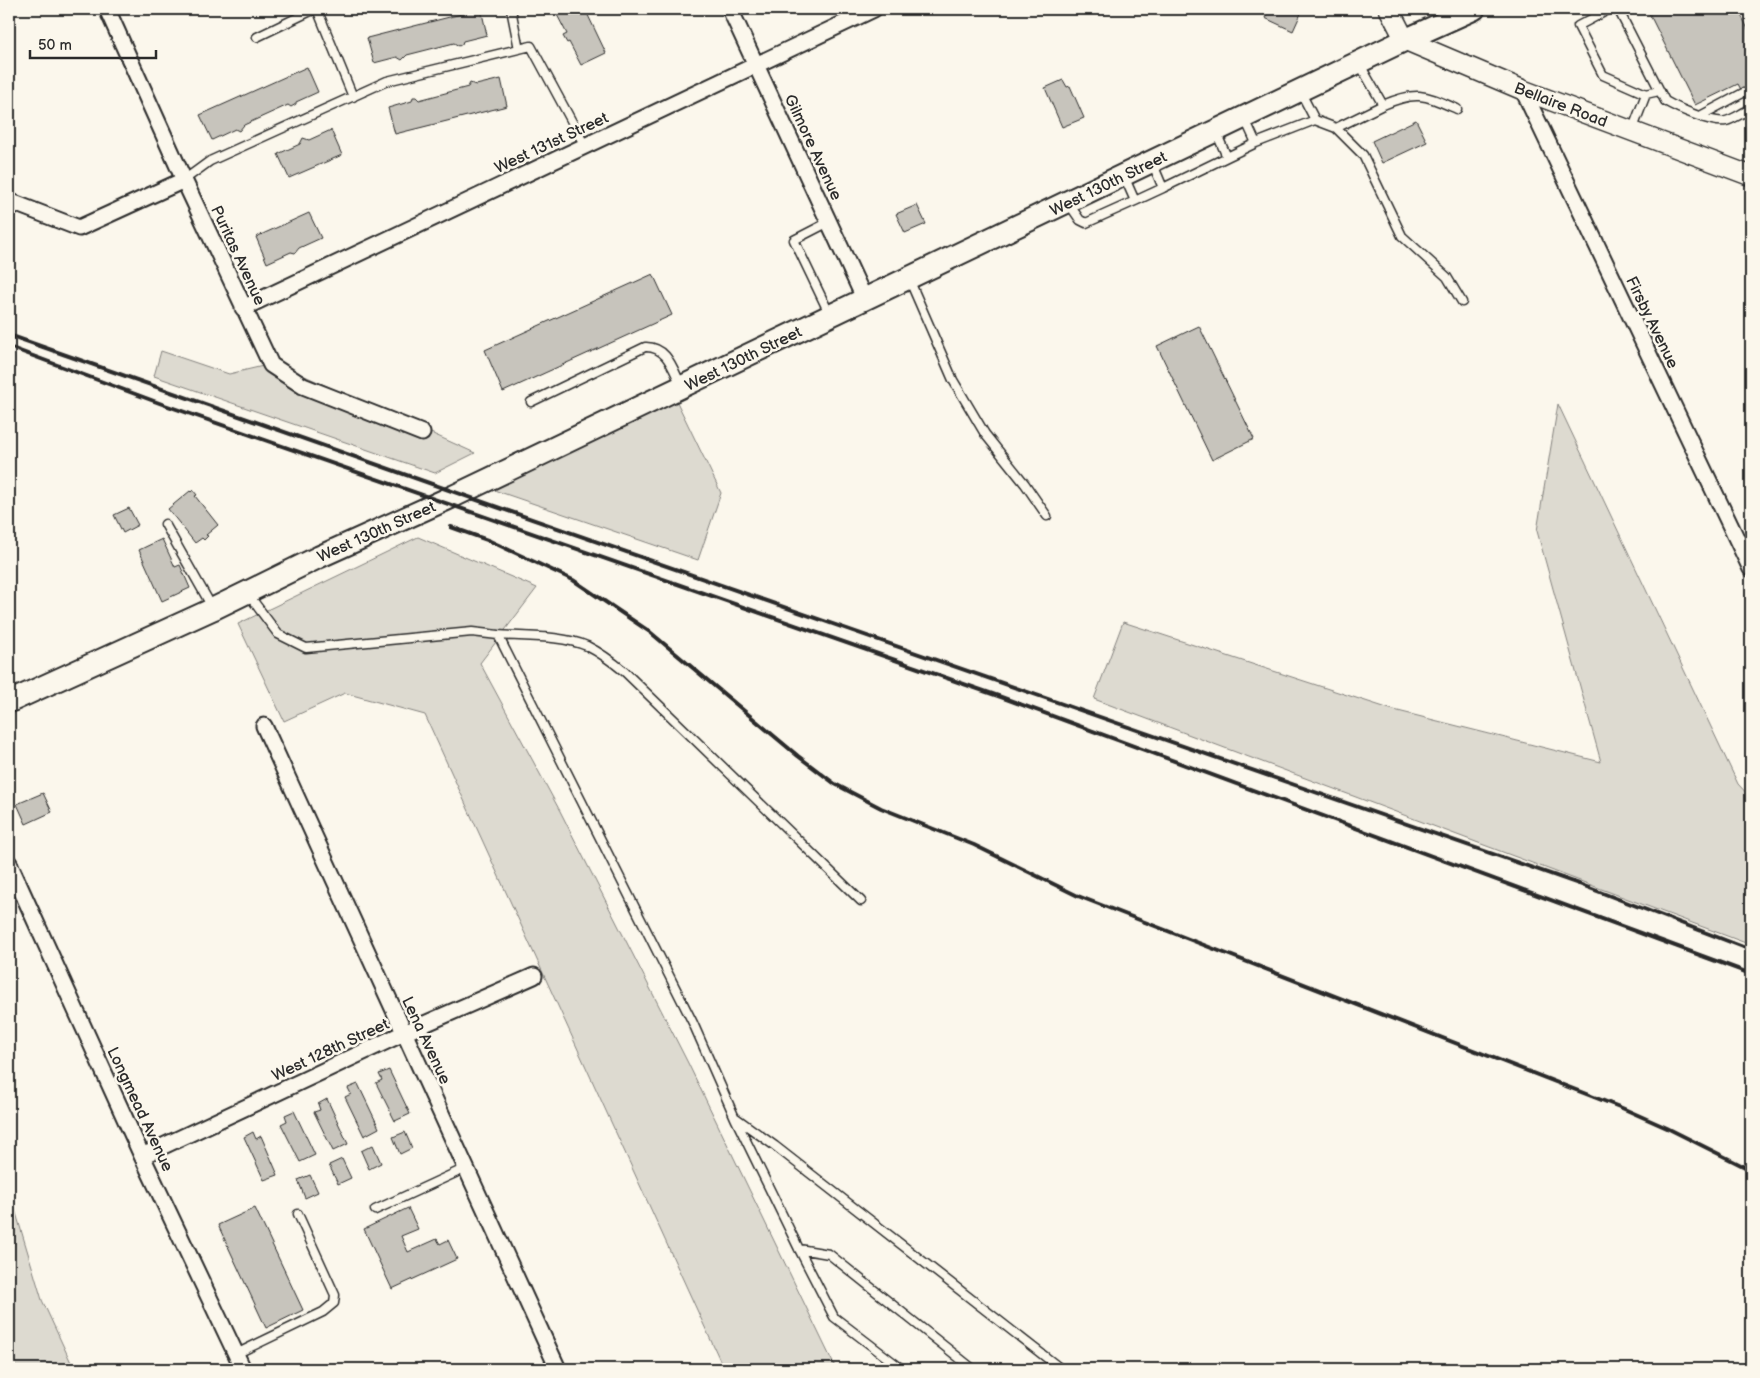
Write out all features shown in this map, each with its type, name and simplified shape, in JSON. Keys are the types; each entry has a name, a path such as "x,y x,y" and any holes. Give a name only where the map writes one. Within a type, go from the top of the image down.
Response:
{"main road":[{"name":"West 130th Street","path":"9,702 454,496 1300,90 1474,9"}],"street":[{"name":"Puritas Avenue","path":"107,9 184,180 271,365 303,386 422,433"},
{"name":"Gilmore Avenue","path":"730,9 865,300"},
{"name":"West 131st Street","path":"244,308 874,9"},
{"path":"1389,9 1405,40"},
{"name":"Bellaire Road","path":"1405,40 1522,90 1751,176"},
{"name":"Firsby Avenue","path":"1522,90 1751,569"},
{"path":"9,201 79,228 184,180"},
{"name":"Lena Avenue","path":"264,726 558,1369"},
{"name":"Longmead Avenue","path":"9,863 142,1156 243,1369"},
{"name":"West 128th Street","path":"142,1156 404,1033 534,976"}],"lane":[{"path":"257,37 316,9 352,97"},
{"path":"511,9 519,49"},
{"path":"1610,9 1578,26 1602,75 1646,94 1659,91"},
{"path":"1618,9 1665,101 1677,108 1700,116 1725,121 1751,109"},
{"path":"184,180 210,162 387,81 532,46 585,146"},
{"path":"1359,62 1383,105"},
{"path":"1300,90 1315,120"},
{"path":"1700,116 1743,93"},
{"path":"1632,131 1646,94"},
{"path":"1336,128 1383,105 1400,98 1415,95 1430,97 1458,109"},
{"path":"1244,117 1256,143"},
{"path":"1068,202 1080,220 1086,224 1256,143 1315,120 1336,128 1363,155 1402,236 1447,277 1462,302"},
{"path":"1216,131 1227,157"},
{"path":"1152,162 1163,188"},
{"path":"1124,176 1136,201"},
{"path":"829,222 794,240 830,316"},
{"path":"909,279 953,380 985,434 1025,484 1047,516"},
{"path":"531,402 646,347 653,347 666,355 682,387"},
{"path":"165,524 212,609"},
{"path":"247,592 278,634 306,648 472,632 556,639 585,646 608,658 625,672 861,901"},
{"path":"498,634 693,1023 735,1118 834,1317 902,1369"},
{"path":"735,1118 775,1146 1061,1369"},
{"path":"375,1210 466,1168"},
{"path":"236,1354 323,1312 334,1303 336,1296 298,1214"},
{"path":"799,1248 829,1254 973,1369"}],"shaded area":[{"path":"161,351 229,374 276,363 475,453 435,473 154,376"},
{"path":"676,400 721,493 698,560 488,488"},
{"path":"1558,404 1738,784 1751,798 1751,945 1094,699 1123,622 1390,709 1601,762 1537,531"},
{"path":"418,537 537,588 480,663 560,811 688,1063 836,1369 724,1369 425,715 345,693 284,721 238,624"},
{"path":"9,1175 13,1203 42,1300 74,1369 9,1369"}],"building":[{"path":"481,9 487,35 463,41 459,46 454,43 407,55 402,60 397,57 374,63 367,38"},
{"path":"554,9 585,9 606,53 581,65 569,42 567,43 563,36 567,34"},
{"path":"1269,9 1303,9 1293,31 1265,18"},
{"path":"1647,9 1738,9 1751,35 1751,98 1747,101 1738,84 1695,105"},
{"path":"307,67 318,92 296,102 291,107 288,105 244,125 239,131 235,129 212,140 200,115"},
{"path":"501,79 507,106 395,134 388,108 412,101 413,97 419,100 468,87 470,83 476,85"},
{"path":"1063,80 1067,87 1070,86 1084,118 1062,127 1045,88"},
{"path":"1416,120 1427,142 1382,163 1372,141"},
{"path":"331,130 342,155 289,178 278,154 300,144 303,138 309,140"},
{"path":"917,205 926,224 905,233 896,214"},
{"path":"309,213 321,238 299,248 295,253 291,252 267,263 256,237"},
{"path":"653,274 672,315 503,392 485,350"},
{"path":"1199,326 1254,439 1212,460 1157,346"},
{"path":"193,490 197,495 195,496 218,525 206,535 208,536 204,540 202,538 195,543 168,509"},
{"path":"129,508 138,525 123,533 114,515"},
{"path":"162,539 175,567 180,565 190,588 162,601 139,550"},
{"path":"43,793 52,812 26,824 17,804"},
{"path":"389,1070 410,1114 395,1121 376,1083 382,1080 379,1074"},
{"path":"358,1084 379,1128 364,1136 345,1097 351,1094 348,1088"},
{"path":"327,1099 348,1144 333,1151 314,1112 320,1110 318,1104"},
{"path":"294,1111 315,1155 300,1162 281,1124 287,1121 285,1115"},
{"path":"253,1132 256,1139 261,1136 278,1175 264,1180 244,1137"},
{"path":"405,1132 412,1148 400,1154 393,1137"},
{"path":"373,1145 381,1163 369,1169 361,1151"},
{"path":"342,1159 351,1178 338,1184 329,1165"},
{"path":"310,1175 318,1192 305,1198 298,1180"},
{"path":"255,1208 303,1310 266,1328 218,1225"},
{"path":"408,1208 418,1229 401,1236 408,1252 437,1239 440,1244 448,1240 457,1259 392,1289 364,1229"}],"railway":[{"path":"9,335 1579,884 1751,950"},
{"path":"9,347 162,404 1001,697 1751,974"},
{"path":"451,527 490,541 573,580 650,632 798,756 835,784 881,808 974,845 1078,896 1622,1108 1751,1170"}]}
